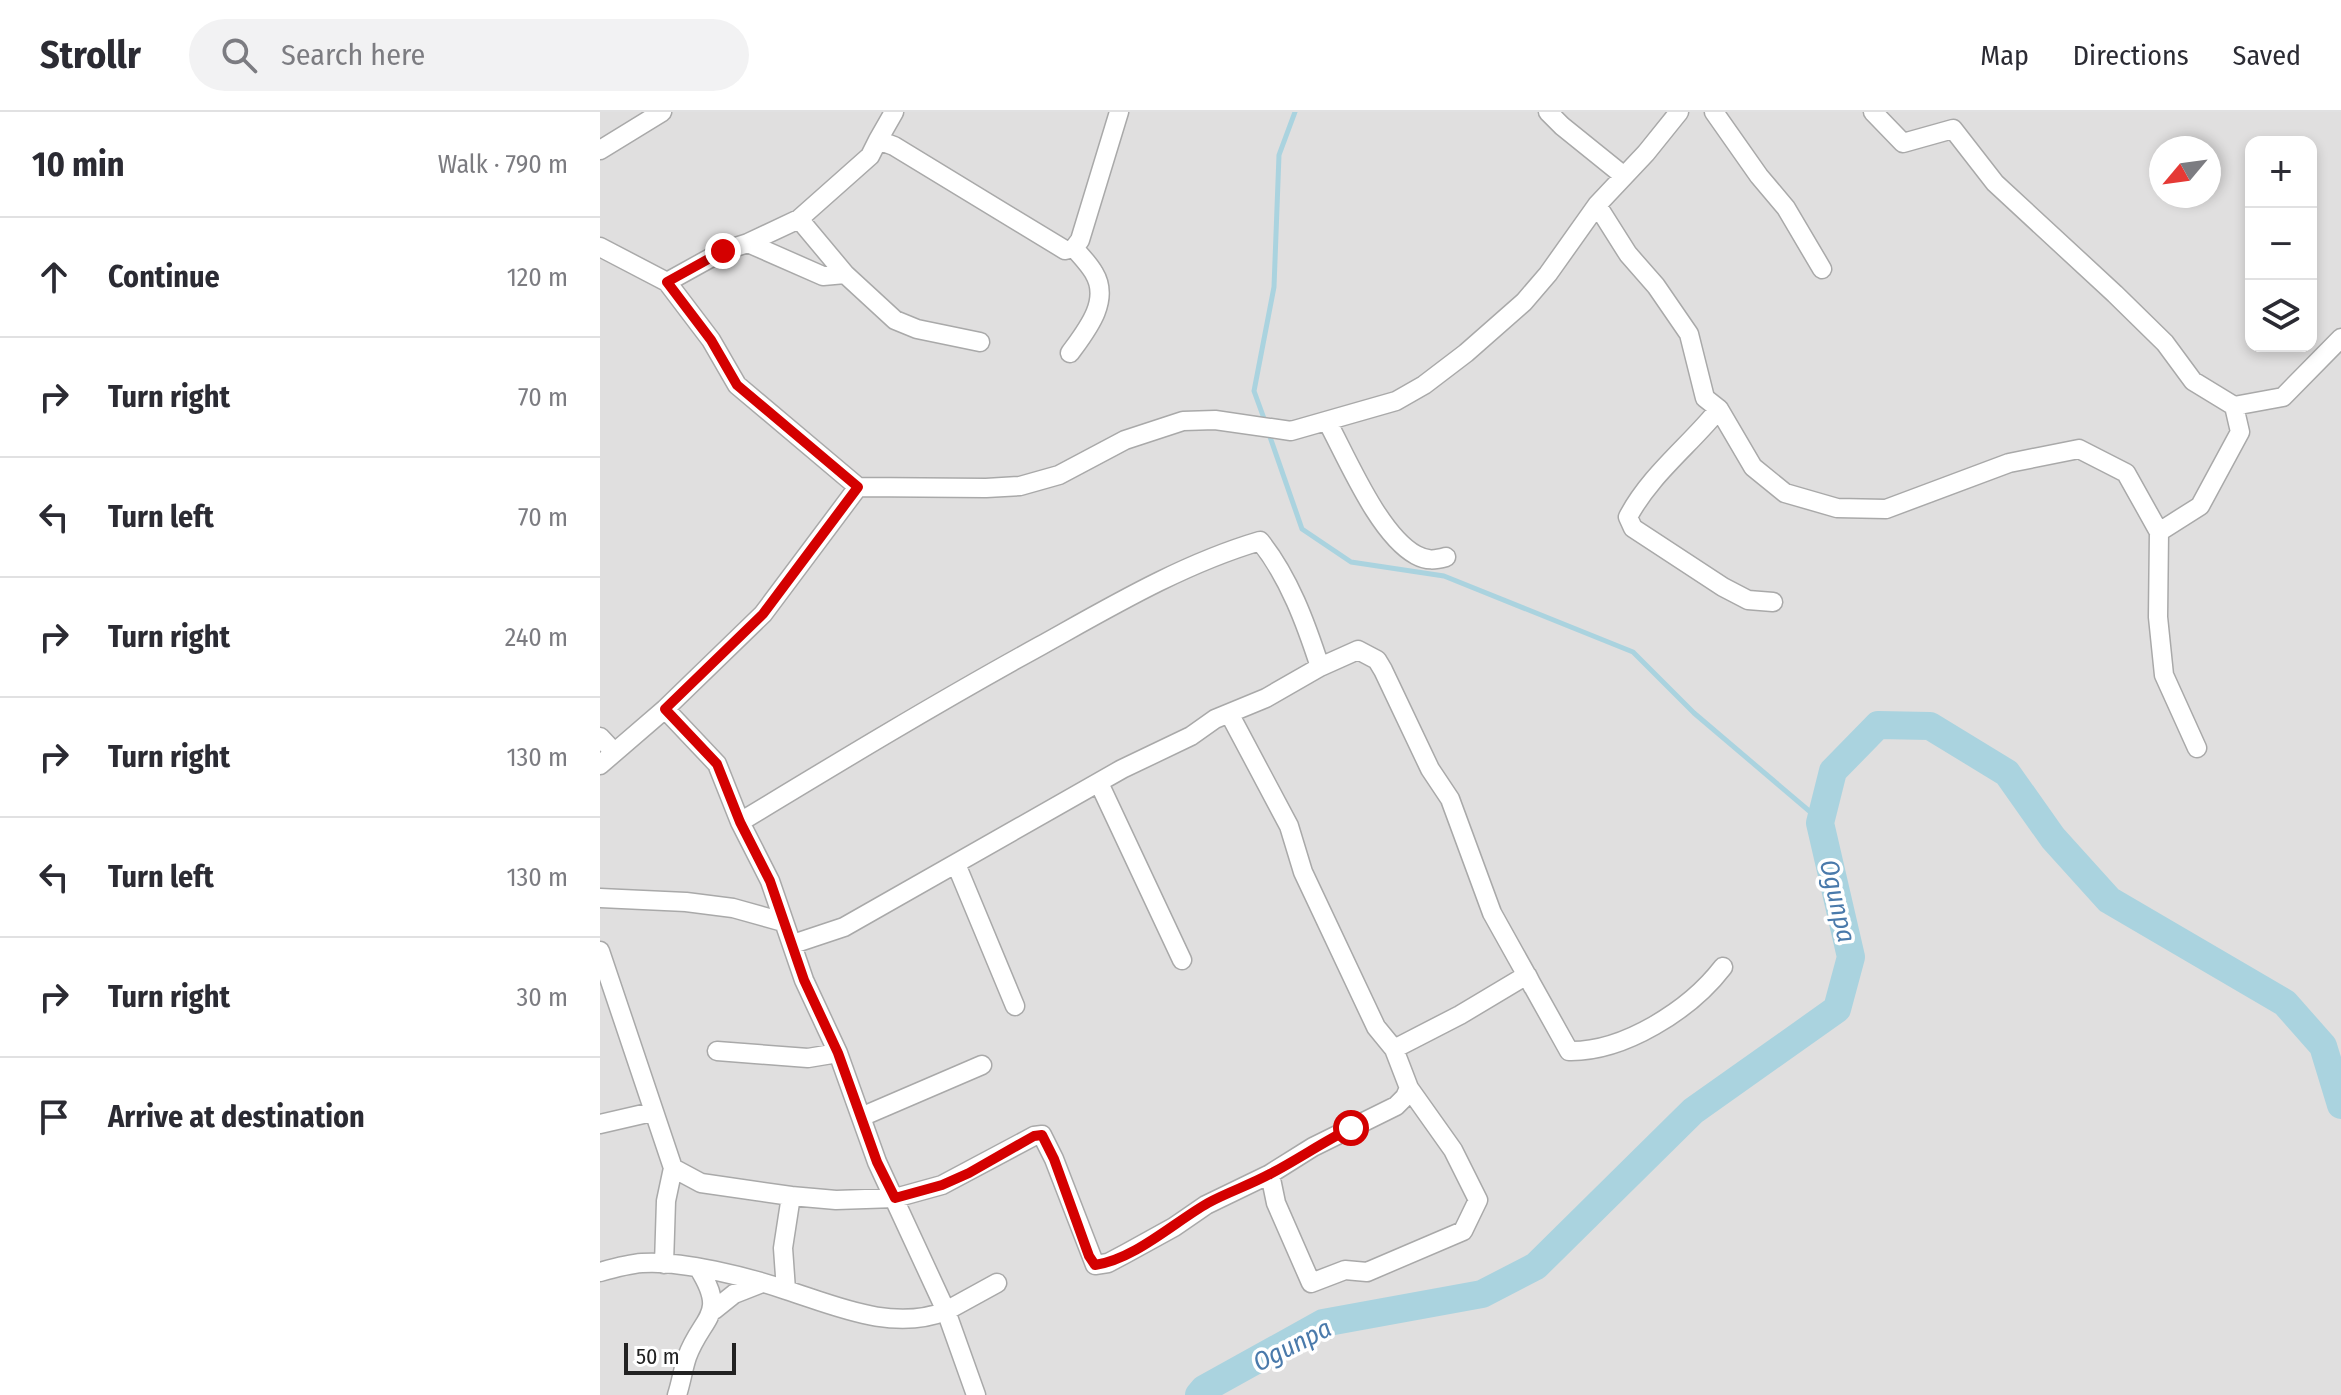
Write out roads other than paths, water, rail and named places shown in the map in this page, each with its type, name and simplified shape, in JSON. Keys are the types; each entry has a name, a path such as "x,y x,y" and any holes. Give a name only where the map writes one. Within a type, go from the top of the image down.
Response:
{"street":[{"path":"600,150 662,112"},
{"path":"667,282 723,251 799,219 870,156 894,112"},
{"path":"878,140 894,146 1065,250 1074,248 1080,240 1119,112"},
{"path":"1548,112 1624,176"},
{"path":"600,247 667,282 711,340 737,385 858,487 1020,486 1059,475 1125,440 1183,421 1215,420 1291,431 1396,401 1424,385 1466,353 1524,302 1597,205 1679,112"},
{"path":"1714,112 1786,208 1822,269"},
{"path":"1873,112 1903,143 1953,129 1995,183 2051,232 2165,343 2193,381 2234,406 2283,397 2341,338"},
{"path":"1597,205 1628,254 1656,286 1689,334 1705,398 1719,409 1753,467 1785,493 1837,508 1886,509 2009,463 2079,449 2126,473 2159,532 2158,617 2164,675 2197,748"},
{"path":"799,219 845,274 895,320 917,329 980,342"},
{"path":"748,243 823,276 845,274"},
{"path":"1070,353 1095,317 1099,295 1096,275 1074,248"},
{"path":"2159,532 2200,506 2240,432 2234,406"},
{"path":"1719,409 1696,438 1637,499 1628,517 1633,528 1646,538 1723,587 1748,600 1773,602"},
{"path":"1327,421 1374,508 1400,542 1416,555 1431,560 1446,557"},
{"path":"600,765 665,709 763,614 858,487"},
{"path":"740,822 961,689 1101,611 1192,567 1260,541 1290,592 1308,630 1320,667"},
{"path":"793,944 844,927 1122,769 1191,736 1215,719 1230,715 1358,650 1377,660 1430,769 1450,799 1492,913 1569,1051"},
{"path":"665,709 717,764 740,822 770,881 804,980 838,1053 877,1162 946,1311 976,1395"},
{"path":"1230,715 1289,826 1303,872 1376,1027 1394,1049 1409,1088 1453,1150 1478,1200 1463,1231 1367,1272 1345,1270 1311,1283 1276,1203 1270,1174"},
{"path":"600,737 614,752"},
{"path":"1099,783 1182,960"},
{"path":"956,864 1015,1006"},
{"path":"600,898 686,902 733,908 783,922"},
{"path":"600,951 673,1168 666,1201 664,1264"},
{"path":"1569,1051 1589,1051 1623,1041 1671,1014 1706,988 1723,967"},
{"path":"1394,1049 1527,975 1569,1051"},
{"path":"717,1051 808,1058 838,1053"},
{"path":"861,1117 982,1065"},
{"path":"673,1168 701,1183 791,1196 836,1200 895,1198 942,1185 1034,1136 1042,1135 1095,1265 1108,1263 1174,1227 1206,1205 1396,1106 1409,1088"},
{"path":"600,1124 652,1112"},
{"path":"786,1290 783,1248 791,1196"},
{"path":"600,1272 644,1263 699,1269 762,1283 853,1312 901,1318 928,1318 997,1283"},
{"path":"699,1269 711,1287 714,1310"},
{"path":"677,1395 687,1356 714,1310 734,1294 762,1283"}],"waterway":[{"path":"1266,424 1254,391 1274,287 1279,155 1295,112"},
{"path":"1269,434 1302,529 1351,562 1444,576 1633,652 1694,713 1821,821"},
{"name":"Ogunpa","path":"1199,1395 1204,1389 1323,1323 1482,1294 1536,1266 1693,1111 1837,1009 1851,957 1820,823 1833,771 1878,725 1930,726 2007,773 2053,838 2109,900 2285,1003 2323,1046 2341,1105"}]}
